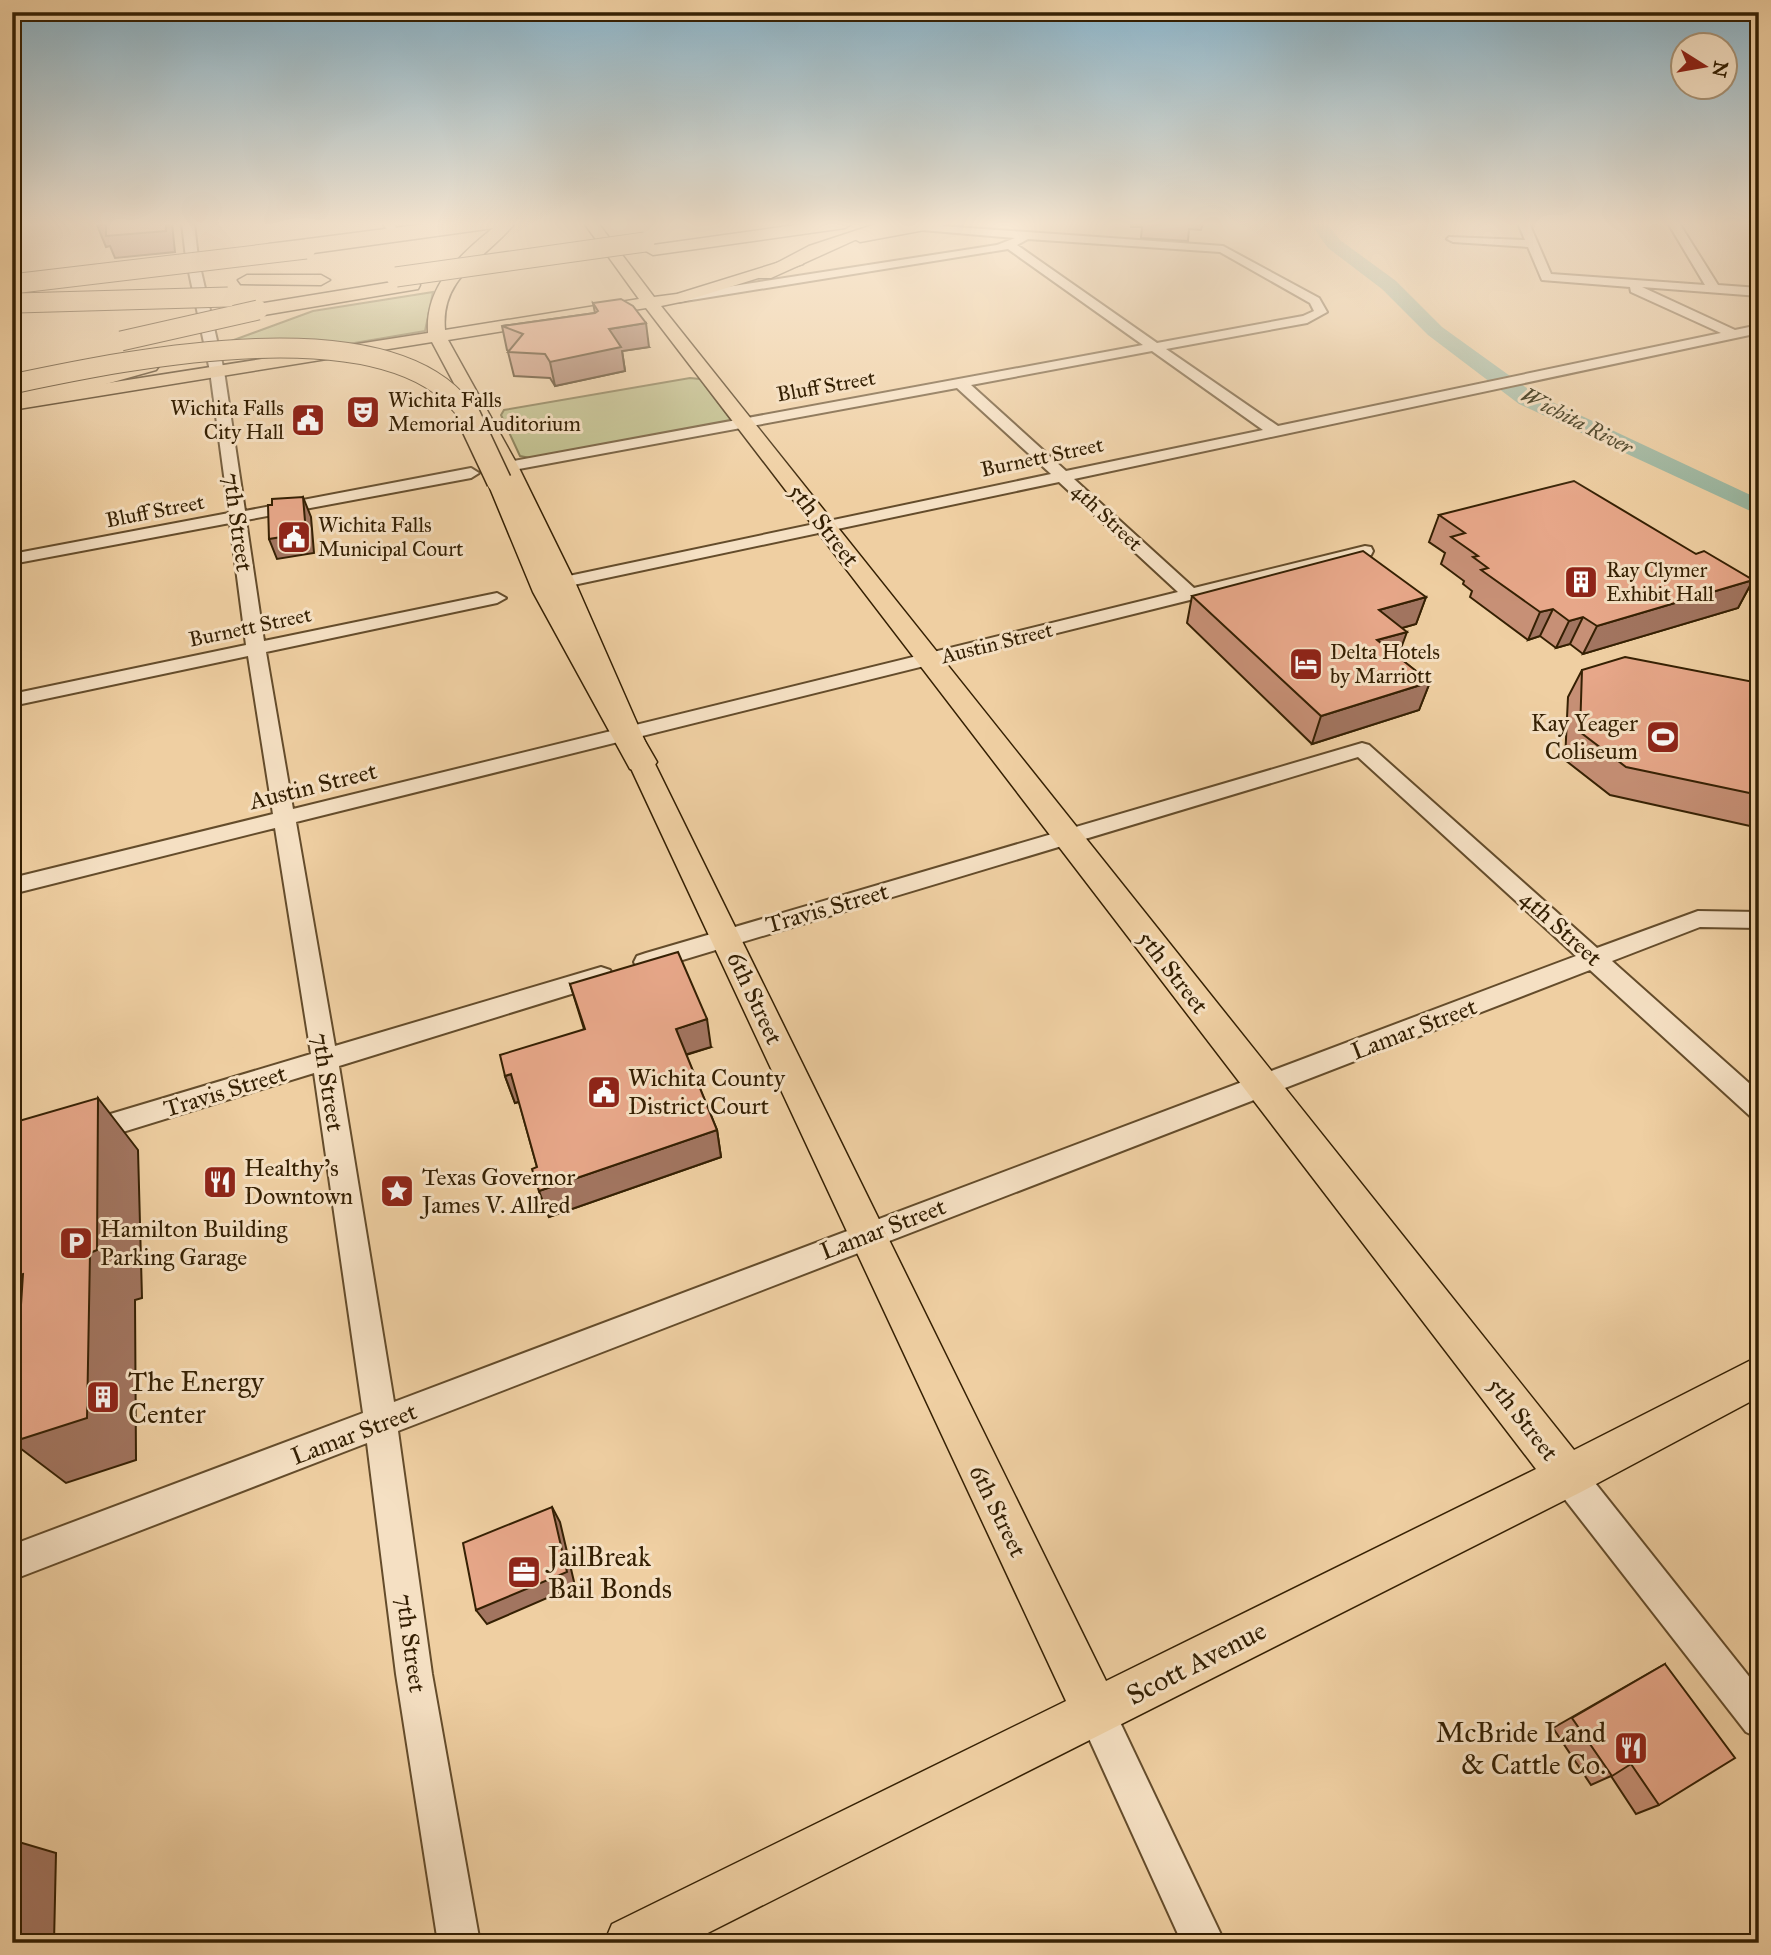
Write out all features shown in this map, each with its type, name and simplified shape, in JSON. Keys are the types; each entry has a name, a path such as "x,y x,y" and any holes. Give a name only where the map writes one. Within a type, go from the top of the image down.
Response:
{"highway":[{"path":"12,371 213,314"},
{"path":"12,398 83,385 149,366 232,314"},
{"path":"12,384 105,364 199,351 286,348 368,358 425,375 453,396 503,474 546,592 627,732 641,762"}],"main road":[{"path":"435,314 437,335 503,474 564,582 627,732"},
{"path":"12,404 575,314"},
{"name":"5th Street","path":"659,314 1567,1476"},
{"name":"6th Street","path":"641,762 1096,1712"},
{"name":"Scott Avenue","path":"631,1943 1567,1476 1759,1376"}],"street":[{"name":"7th Street","path":"204,314 216,370 256,649 325,1061 381,1424 414,1674 458,1943"},
{"path":"1109,314 1276,432"},
{"name":"Bluff Street","path":"503,474 744,422 1156,347 1317,314"},
{"path":"1690,314 1733,334"},
{"name":"Burnett Street","path":"564,582 1759,329"},
{"name":"4th Street","path":"959,383 1192,595"},
{"name":"Bluff Street","path":"12,559 471,472"},
{"name":"Austin Street","path":"12,886 1365,551"},
{"name":"Burnett Street","path":"12,700 497,598"},
{"name":"4th Street","path":"1362,749 1759,1108"},
{"name":"Travis Street","path":"64,1139 727,937 1362,749"},
{"name":"Lamar Street","path":"12,1563 1698,919 1759,920"},
{"name":"5th Street","path":"1567,1476 1759,1719"},
{"name":"6th Street","path":"1096,1712 1204,1943"}],"green space":[{"path":"304,314 428,314 425,331 319,349 220,345"},
{"path":"690,378 700,379 731,420 728,423 530,458 520,456 501,415 504,410"}],"building":[{"path":"586,314 639,314 646,323 609,329 621,347 550,362 545,354 508,352 523,334 502,326"},
{"name":"Ray Clymer Exhibit Hall","path":"1574,481 1696,554 1704,551 1753,580 1597,626 1583,617 1569,621 1553,609 1540,612 1481,570 1488,568 1473,557 1478,556 1451,537 1465,533 1439,515"},
{"path":"303,497 306,533 269,539 268,505 272,505 272,499"},
{"name":"Delta Hotels by Marriott","path":"1363,551 1426,597 1379,610 1407,632 1377,640 1430,682 1321,716 1192,596"},
{"name":"Kay Yeager Coliseum","path":"1625,657 1759,683 1759,795 1626,767 1580,732 1582,670"},
{"name":"Wichita County District Court","path":"678,952 707,1019 676,1029 717,1130 539,1191 532,1169 537,1167 511,1074 505,1076 500,1055 585,1029 570,984"},
{"path":"98,1098 97,1250 90,1253 87,1418 12,1442 23,1274 12,1277 12,1123"},
{"name":"JailBreak Bail Bonds","path":"552,1507 567,1572 476,1610 463,1543"},
{"name":"McBride Land & Cattle Co.","path":"1665,1664 1735,1758 1659,1805 1631,1764 1612,1776 1572,1718"}],"waterway":[{"name":"Wichita River","path":"1418,314 1435,331 1527,399 1759,508"}],"place":[{"name":"Wichita Falls Memorial Auditorium","path":"363,412"},
{"name":"Wichita Falls City Hall","path":"308,420"},
{"name":"Wichita Falls Municipal Court","path":"294,537"},
{"name":"Ray Clymer Exhibit Hall","path":"1581,582"},
{"name":"Delta Hotels by Marriott","path":"1306,664"},
{"name":"Kay Yeager Coliseum","path":"1663,737"},
{"name":"Wichita County District Court","path":"604,1092"},
{"name":"Healthy's Downtown","path":"220,1182"},
{"name":"Texas Governor James V. Allred","path":"397,1191"},
{"name":"Hamilton Building Parking Garage","path":"76,1243"},
{"name":"The Energy Center","path":"103,1397"},
{"name":"JailBreak Bail Bonds","path":"524,1572"},
{"name":"McBride Land & Cattle Co.","path":"1631,1748"}]}
